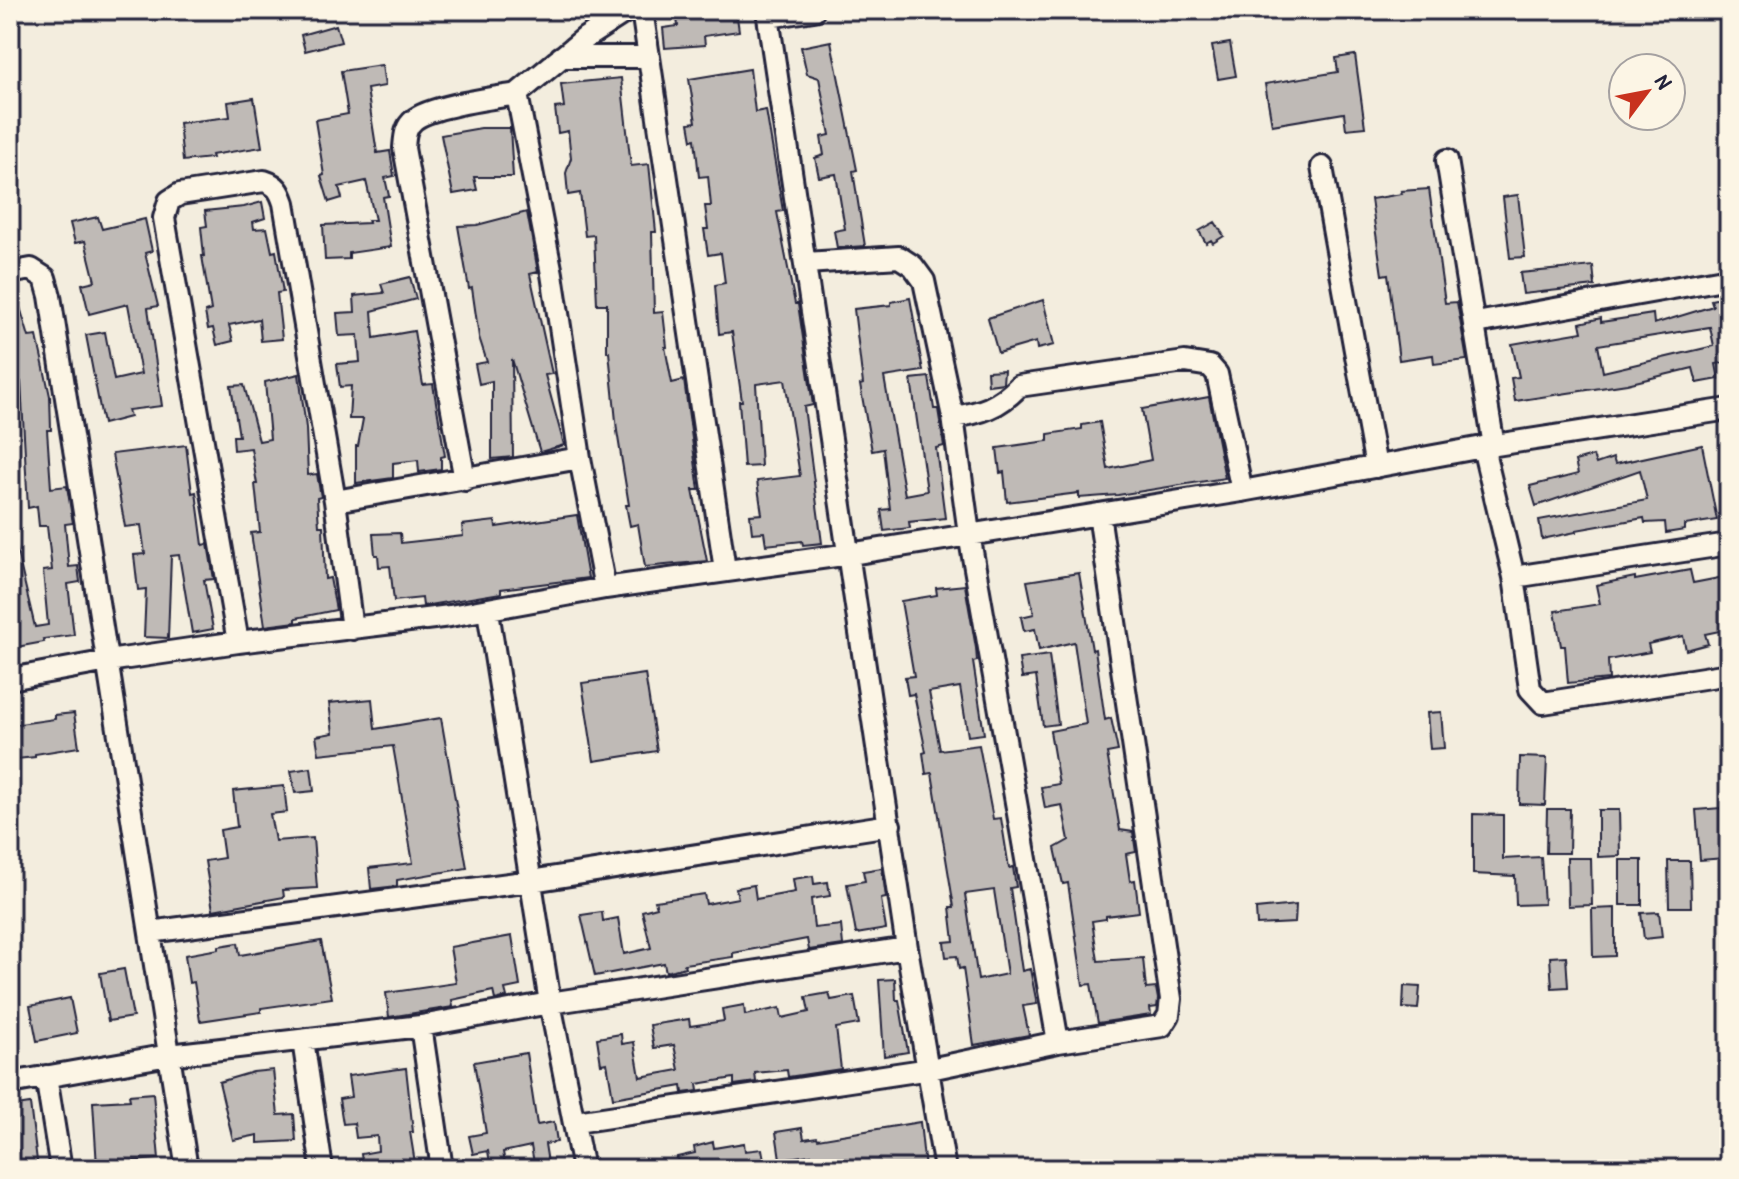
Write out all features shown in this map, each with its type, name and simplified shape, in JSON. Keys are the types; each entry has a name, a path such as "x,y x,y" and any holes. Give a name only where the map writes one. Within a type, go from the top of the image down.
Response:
{"street":[{"path":"465,480 404,148 405,131 413,120 427,112 517,94 561,57 628,10"},
{"path":"642,10 725,570"},
{"path":"814,10 767,14 907,948 945,1169"},
{"path":"561,57 649,57"},
{"path":"517,94 552,274 580,458 605,588"},
{"path":"1447,160 1476,323 1488,446 1514,577 1530,689 1543,703 1729,674"},
{"path":"1322,167 1376,467"},
{"path":"238,642 164,218 169,201 180,194 264,181 274,184 280,191 335,501 352,629"},
{"path":"806,263 899,257 913,266 924,281 953,417 969,534 1058,1042"},
{"path":"10,273 31,269 45,278 50,296 187,1169"},
{"path":"1476,323 1729,278"},
{"path":"953,417 994,408 1019,386 1185,362 1210,366 1217,374 1242,491"},
{"path":"10,679 238,642 488,611 605,588 850,554 1242,491 1488,446 1729,409"},
{"path":"335,501 580,458"},
{"path":"576,1122 930,1069 1058,1042 1162,1026 1171,1006 1099,514"},
{"path":"1514,577 1729,544"},
{"path":"488,611 550,1003 583,1169"},
{"path":"150,932 531,881 890,825"},
{"path":"10,1083 169,1055 421,1026 907,948"},
{"path":"421,1026 442,1169"},
{"path":"303,1040 322,1169"},
{"path":"46,1076 61,1169"}],"building":[{"path":"676,10 736,10 739,31 704,36 705,45 665,48 663,28 678,26"},
{"path":"336,25 341,42 305,51 301,35"},
{"path":"831,41 857,170 853,171 865,246 837,248 834,231 845,229 836,174 819,177 815,158 824,155 821,137 830,135 819,78 807,74 801,47"},
{"path":"1230,43 1236,76 1218,79 1212,46"},
{"path":"1355,55 1365,127 1346,129 1344,113 1272,125 1265,84 1338,72 1336,58"},
{"path":"382,65 385,86 367,89 377,153 390,151 394,176 385,178 389,196 383,197 391,247 349,253 349,259 325,260 323,225 369,223 368,220 375,220 366,181 339,187 342,198 329,202 321,176 324,175 315,120 348,114 341,71"},
{"path":"750,69 755,112 766,110 783,211 777,212 795,304 798,304 813,405 804,407 822,543 803,545 802,541 766,545 764,532 752,533 750,515 762,514 757,481 800,476 785,380 756,384 761,466 744,467 739,401 742,401 732,332 719,334 715,285 725,283 721,253 708,255 704,229 708,229 705,206 711,206 708,176 699,177 695,139 692,140 689,123 696,122 689,79"},
{"path":"621,78 631,166 649,164 656,232 652,232 654,313 663,312 665,347 672,383 684,380 699,490 693,490 707,561 645,567 638,524 630,526 626,505 629,505 607,352 607,304 597,304 594,235 585,236 580,193 568,195 566,173 571,158 568,131 558,133 555,108 564,107 561,84"},
{"path":"254,98 262,147 183,161 179,123 230,117 228,102"},
{"path":"481,128 510,128 513,177 474,177 477,190 453,194 441,135"},
{"path":"1429,189 1445,303 1457,302 1467,360 1434,364 1433,355 1399,360 1388,274 1382,275 1371,199 1402,194 1401,191"},
{"path":"1518,195 1525,257 1510,258 1503,197"},
{"path":"262,202 265,218 253,222 254,229 267,228 272,252 276,251 283,292 277,293 282,339 261,341 259,319 229,325 233,341 217,345 213,328 208,329 205,312 211,310 202,256 201,227 207,226 205,211"},
{"path":"527,212 538,272 530,274 552,374 545,375 564,445 540,452 512,359 513,457 492,459 492,381 479,384 475,364 487,362 479,337 458,226 477,225"},
{"path":"98,217 102,229 145,219 152,251 145,253 158,306 148,308 162,406 128,410 130,417 103,424 86,335 105,332 114,380 141,374 128,304 89,314 82,284 95,281 85,241 75,243 70,223"},
{"path":"1215,222 1224,236 1213,243 1211,240 1206,243 1199,231"},
{"path":"1593,266 1595,286 1523,294 1520,273"},
{"path":"410,277 416,299 372,311 374,338 414,331 423,385 433,384 445,456 441,457 441,469 419,472 418,460 393,463 393,478 356,483 356,446 363,419 349,419 351,386 340,387 337,364 360,362 358,335 339,336 337,313 355,312 354,296 384,293 381,284"},
{"path":"16,294 29,337 37,336 50,396 51,430 47,430 51,488 67,486 73,523 65,524 69,567 78,566 80,582 68,584 74,635 11,648 10,625 15,624 10,583 10,543 15,543 35,627 48,625 43,571 52,570 47,526 39,526 37,506 28,508 21,382 12,384 10,371 10,366 19,364 10,312 10,295"},
{"path":"1729,296 1729,362 1716,364 1719,379 1697,383 1693,368 1627,384 1515,401 1511,378 1519,377 1512,344 1582,332 1580,323 1601,318 1601,322 1653,314 1654,324 1713,306 1711,300","holes":["1710,327 1714,346 1603,372 1598,345"]},
{"path":"910,298 923,371 884,377 905,495 927,491 911,379 929,377 944,446 936,448 945,518 909,522 910,528 884,531 881,510 890,509 883,449 872,451 860,385 863,384 854,309 891,305 891,302"},
{"path":"1043,300 1054,345 1037,349 1036,342 998,353 988,318"},
{"path":"1004,370 1003,383 988,385 987,371"},
{"path":"299,374 308,475 317,474 325,579 330,578 336,610 296,618 296,622 265,626 251,533 260,532 257,484 251,448 234,450 233,436 239,436 231,386 244,385 259,441 270,439 265,382"},
{"path":"1209,397 1225,478 1118,495 1079,498 1079,493 1007,502 1004,472 1000,473 997,448 1048,441 1048,434 1082,429 1082,425 1100,422 1108,469 1151,460 1142,409"},
{"path":"186,445 192,493 196,492 203,545 208,544 214,579 204,580 213,629 192,633 179,555 171,556 168,638 144,637 146,589 138,590 134,555 145,554 141,525 125,527 112,454"},
{"path":"1702,445 1717,520 1685,525 1685,530 1666,533 1665,522 1645,523 1644,518 1542,539 1539,520 1647,500 1640,470 1536,506 1530,486 1578,474 1575,461 1593,456 1596,464 1613,458 1615,464"},
{"path":"577,515 588,578 501,589 501,593 423,606 422,598 394,601 390,566 379,567 378,555 375,555 373,534 400,533 401,543 463,536 462,525 495,521 496,527"},
{"path":"1690,570 1693,583 1729,576 1729,596 1724,597 1729,629 1705,634 1708,644 1686,650 1683,636 1648,644 1650,652 1608,660 1609,679 1568,683 1565,646 1561,646 1555,611 1600,604 1596,585"},
{"path":"1079,573 1092,650 1095,649 1105,720 1111,718 1118,751 1107,753 1120,830 1133,832 1136,852 1126,854 1130,881 1135,880 1139,912 1092,921 1098,961 1143,958 1146,989 1156,988 1158,999 1157,1007 1150,1008 1151,1015 1098,1023 1091,984 1083,985 1068,883 1063,884 1055,848 1069,840 1062,805 1045,808 1041,787 1059,784 1050,731 1086,724 1074,642 1039,650 1035,629 1024,631 1021,617 1034,614 1027,581"},
{"path":"965,585 976,648 977,661 973,662 984,734 968,736 960,687 929,692 940,750 979,745 993,819 1001,818 1009,868 1013,867 1016,887 1010,888 1022,971 1030,969 1037,1004 1023,1006 1029,1035 974,1045 963,968 959,969 957,956 946,957 944,942 954,941 950,907 954,907 932,773 926,774 923,753 926,752 914,694 908,695 905,677 914,676 901,601 937,595 936,588","holes":["994,890 1007,974 978,980 965,894"]},
{"path":"1049,655 1058,724 1043,726 1036,676 1022,678 1019,659"},
{"path":"645,674 657,751 594,761 582,683"},
{"path":"372,699 375,729 441,718 467,868 397,880 397,886 371,889 369,868 413,863 393,746 319,754 316,736 333,733 329,703"},
{"path":"1441,712 1444,748 1430,749 1427,713"},
{"path":"74,713 79,747 17,759 12,725"},
{"path":"1520,757 1547,758 1545,805 1519,804"},
{"path":"311,768 314,791 295,793 291,771"},
{"path":"284,786 287,812 270,814 275,841 313,838 317,888 283,890 284,897 213,910 205,861 224,858 220,830 237,827 233,791"},
{"path":"1721,808 1725,858 1700,860 1696,810"},
{"path":"1547,809 1570,809 1569,853 1546,853"},
{"path":"1598,810 1619,810 1620,856 1598,857"},
{"path":"1473,814 1503,815 1503,859 1541,857 1544,904 1516,905 1515,876 1473,874"},
{"path":"1567,858 1591,858 1592,905 1568,906"},
{"path":"1620,860 1642,860 1642,905 1620,905"},
{"path":"1668,861 1690,861 1691,907 1669,907"},
{"path":"882,868 886,898 881,899 886,929 856,934 847,884 865,881 863,871"},
{"path":"813,876 814,884 828,882 830,896 811,899 814,928 841,925 843,945 809,950 807,939 733,953 733,957 684,964 685,967 666,972 664,963 595,976 581,915 602,912 603,921 618,918 624,954 651,948 642,911 657,907 655,901 704,894 706,904 738,898 736,888 754,885 756,899 795,892 793,879"},
{"path":"1296,905 1295,923 1257,925 1256,909"},
{"path":"1615,908 1615,956 1593,957 1592,909"},
{"path":"1659,912 1662,937 1644,939 1641,913"},
{"path":"512,936 520,986 505,989 507,997 495,1000 493,991 452,1000 453,1007 389,1017 386,993 456,983 450,947"},
{"path":"321,941 332,998 200,1021 194,982 189,983 185,955 238,943 240,955"},
{"path":"1566,956 1568,987 1552,988 1550,957"},
{"path":"124,969 133,1017 108,1021 100,973"},
{"path":"895,979 896,1000 899,1000 908,1052 884,1056 879,980"},
{"path":"1404,986 1420,987 1418,1009 1403,1008"},
{"path":"829,993 831,1000 854,996 859,1024 836,1028 841,1069 788,1077 787,1070 755,1073 756,1082 734,1085 734,1078 697,1084 698,1091 683,1093 682,1086 613,1098 607,1063 601,1064 597,1038 621,1034 622,1044 634,1042 640,1077 679,1070 674,1045 654,1048 650,1025 689,1019 690,1026 724,1021 722,1009 744,1005 745,1015 780,1008 782,1018 809,1012 806,997"},
{"path":"70,998 77,1033 37,1041 30,1006"},
{"path":"526,1053 537,1125 554,1122 557,1142 545,1144 549,1169 535,1169 531,1146 503,1152 506,1169 491,1169 488,1151 473,1154 469,1136 486,1133 474,1062"},
{"path":"406,1068 416,1169 363,1169 361,1154 378,1151 377,1136 356,1138 354,1123 343,1124 339,1099 351,1097 348,1076"},
{"path":"273,1070 278,1115 294,1114 296,1141 258,1143 258,1135 233,1140 219,1082"},
{"path":"153,1093 159,1159 116,1162 116,1165 97,1167 93,1102 130,1100 129,1095"},
{"path":"30,1104 38,1169 10,1169 10,1107"},
{"path":"920,1122 925,1169 812,1169 811,1155 780,1159 776,1132 802,1128 804,1139 818,1139"},
{"path":"713,1142 714,1148 744,1143 745,1151 762,1149 765,1165 740,1169 679,1169 677,1157 695,1153 694,1147"}]}
